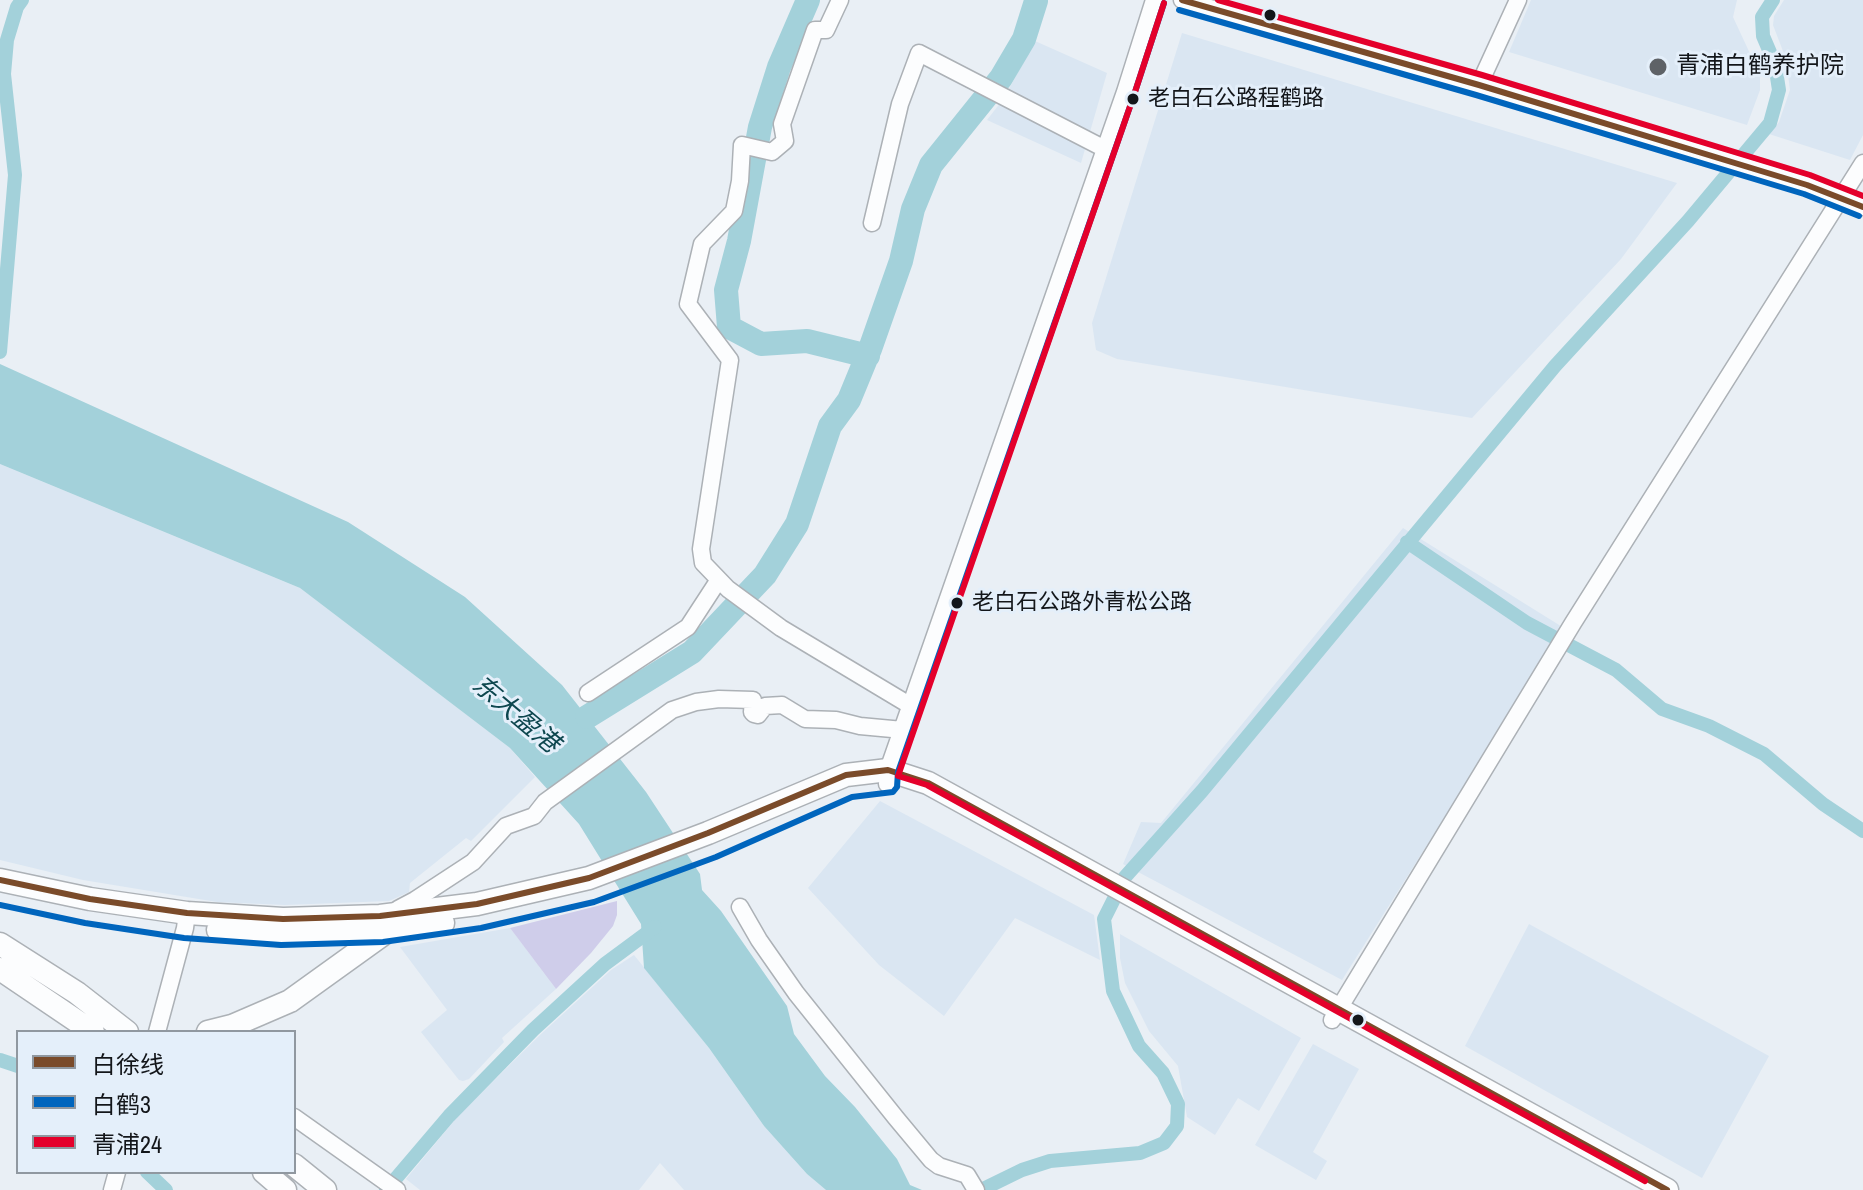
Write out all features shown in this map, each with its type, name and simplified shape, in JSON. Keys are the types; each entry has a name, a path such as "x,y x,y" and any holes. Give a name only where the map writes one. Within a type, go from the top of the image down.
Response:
{"main road":[{"path":"0,895 87,913 186,921 281,935 397,922 479,918 591,885 710,841 846,775 909,775 928,783 1116,894 1640,1190"},
{"path":"0,880 186,921"},
{"path":"216,1030 290,1001 397,922"},
{"path":"256,1030 305,1002 397,922"},
{"path":"0,944 77,993 124,1030"},
{"path":"0,969 90,1030"},
{"path":"1335,1015 1667,1190"},
{"path":"296,1167 325,1190"},
{"path":"266,1174 285,1190"}],"street":[{"path":"840,0 826,30 815,30 782,124 785,141 772,152 742,145 734,211 702,244 688,304 730,360 701,549 703,563 723,585 755,609 781,628 911,706"},
{"path":"888,777 1154,0"},
{"path":"1182,0 1756,169 1863,207"},
{"path":"1479,85 1518,0"},
{"path":"872,223 906,81 919,53 1105,149"},
{"path":"1335,1015 1573,623 1863,163"},
{"path":"588,693 688,627 723,585"},
{"path":"397,922 415,900 473,862 506,826 534,816 545,802 672,710 719,699 753,700 752,712 758,715 765,706 782,705 805,719 836,720 903,730"},
{"path":"740,907 796,993 931,1160 973,1184"},
{"path":"158,1030 186,921"},
{"path":"296,1118 397,1190"}],"shaded area":[{"name":"青浦白鹤养护院","path":"1531,0 1737,0 1733,17 1760,75 1760,90 1747,125 1509,52"},
{"path":"1784,0 1863,0 1863,135 1850,160 1769,134 1779,122 1790,90 1786,59 1773,25 1774,16"},
{"path":"1182,33 1677,183 1621,259 1472,418 1117,359 1096,350 1092,323"},
{"path":"1035,41 1107,73 1081,163 987,120 1004,98"},
{"path":"0,464 300,588 510,748 535,777 471,841 466,838 410,883 409,892 389,901 285,905 217,902 83,880 0,860"},
{"path":"1403,528 1564,628 1342,980 1123,864 1141,822 1161,823"},
{"path":"880,801 1094,915 1100,960 1015,918 944,1016 879,965 808,888"},
{"path":"617,901 613,926 556,989 510,928"},
{"path":"1529,924 1769,1056 1702,1178 1465,1046"},
{"path":"510,928 556,989 502,1038 504,1042 469,1079 459,1080 421,1032 447,1010 400,947"},
{"path":"1120,934 1301,1038 1259,1111 1238,1098 1215,1135 1187,1117 1178,1066 1149,1031 1125,983 1120,958"},
{"path":"634,955 709,1048 764,1126 807,1174 826,1190 684,1190 660,1163 639,1190 420,1190 406,1179 458,1116 541,1034 611,970"},
{"path":"1313,1044 1359,1069 1313,1152 1327,1161 1316,1180 1255,1145"}],"water":[{"name":"东大盈港","path":"0,364 348,522 465,597 562,685 646,792 700,874 702,890 721,911 787,1006 794,1034 825,1076 897,1159 910,1185 922,1190 826,1190 807,1174 764,1126 709,1048 644,968 641,924 579,824 510,748 300,588 0,464"}],"waterway":[{"path":"0,352 15,175 4,74 7,40 22,0"},
{"path":"808,0 779,67 760,127 739,241 726,290 729,327 761,344 807,341 868,356"},
{"path":"981,1190 1022,1170 1050,1161 1140,1153 1164,1143 1177,1126 1178,1104 1163,1073 1139,1046 1113,991 1104,919 1125,877 1202,791 1555,366 1688,221 1770,123 1779,90 1775,64 1763,36 1762,17 1773,0"},
{"path":"587,717 692,652 765,575 797,524 830,426 849,400 870,349 901,261 913,209 931,165 1001,78 1024,39 1036,1"},
{"path":"1407,542 1527,623 1616,670 1662,709 1709,726 1764,754 1823,804 1863,831"},
{"path":"386,1190 449,1116 533,1030 605,964 655,927"},
{"path":"0,1060 16,1065"},
{"path":"149,1174 166,1190"}],"transit line":[{"name":"白徐线","path":"1182,0 1479,85 1807,185 1863,207"},
{"name":"青浦24","path":"1218,0 1482,75 1810,175 1863,196"},
{"name":"白鹤3","path":"0,905 85,923 184,938 281,945 383,942 481,928 594,902 716,857 852,797 893,792 1164,3"},
{"name":"青浦24","path":"1164,3 898,776 927,785 1645,1181"},
{"name":"白鹤3","path":"1179,10 1804,194 1859,216"},
{"name":"白徐线","path":"0,880 90,899 187,913 283,919 380,916 477,904 589,878 708,833 846,775 888,770 928,783 1667,1190"}],"place":[{"name":"青浦白鹤养护院","path":"1658,67"},
{"name":"老白石公路程鹤路","path":"1133,99"},
{"name":"老白石公路外青松公路","path":"957,603"}]}
